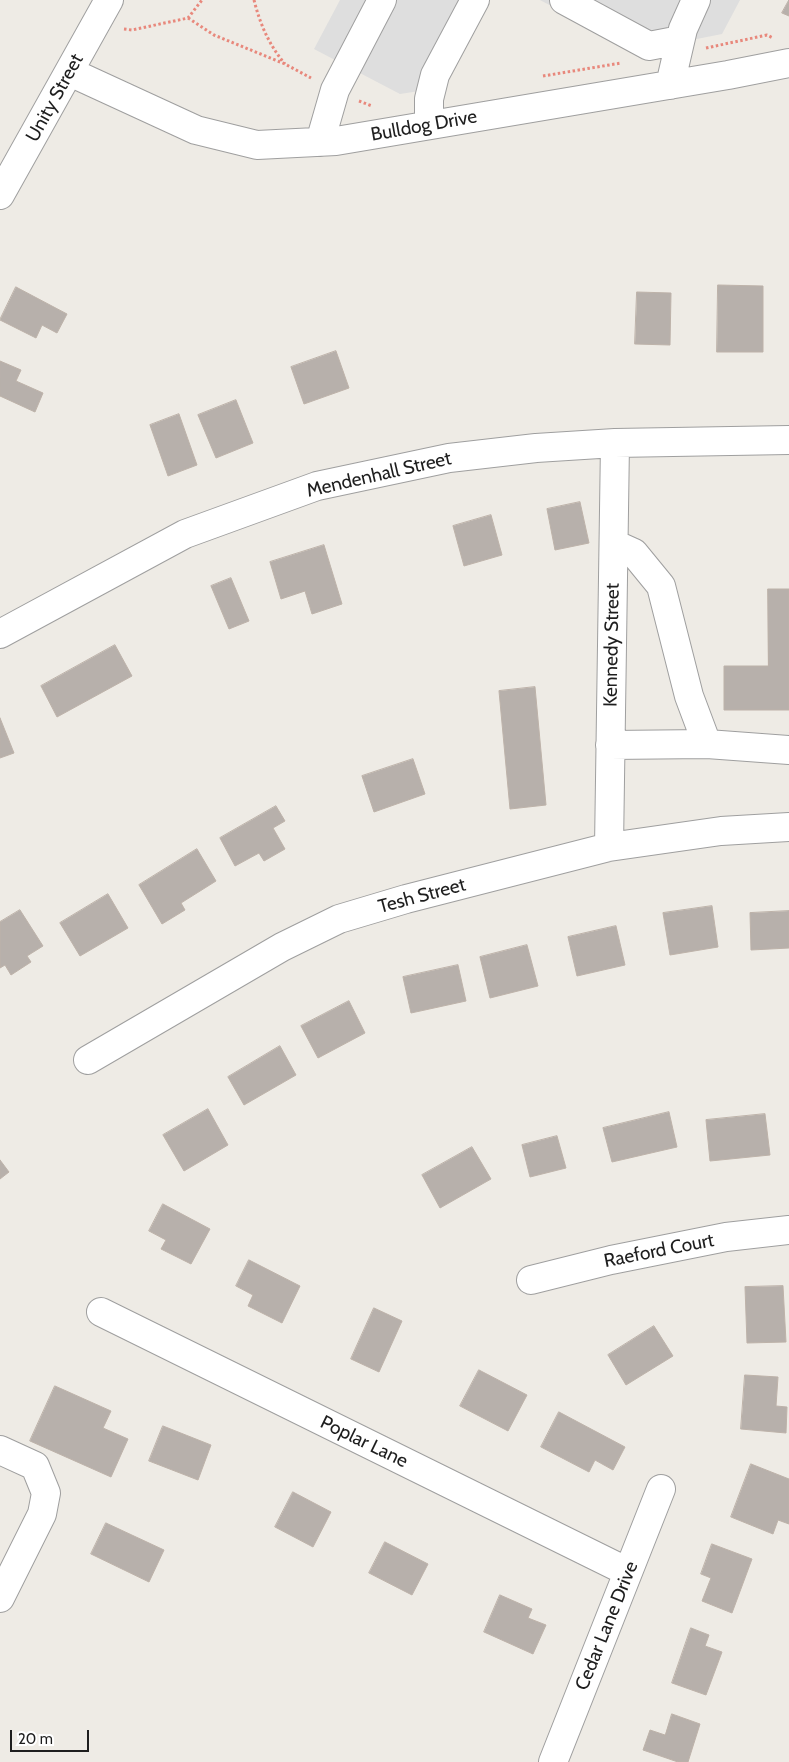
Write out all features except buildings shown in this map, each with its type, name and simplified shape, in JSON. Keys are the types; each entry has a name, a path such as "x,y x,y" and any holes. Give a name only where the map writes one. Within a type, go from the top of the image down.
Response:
{"street":[{"name":"Unity Street","path":"0,195 109,0"},
{"path":"320,142 335,90 382,0"},
{"path":"428,125 429,98 435,75 475,0"},
{"path":"564,0 648,46 679,46"},
{"path":"670,85 682,29 696,0"},
{"name":"Bulldog Drive","path":"70,72 196,130 257,145 336,141 789,63"},
{"name":"Mendenhall Street","path":"0,634 185,534 317,486 449,458 536,448 615,443 789,440"},
{"name":"Kennedy Street","path":"609,847 615,443"},
{"path":"614,544 634,553 661,586 689,696 707,744"},
{"path":"610,745 707,744 789,750"},
{"name":"Tesh Street","path":"88,1060 282,947 339,919 406,899 609,847 721,831 789,827"},
{"name":"Raeford Court","path":"531,1280 611,1260 726,1238 789,1230"},
{"name":"Poplar Lane","path":"101,1312 628,1572"},
{"path":"0,1450 35,1466 46,1494 42,1514 0,1598"},
{"name":"Cedar Lane Drive","path":"554,1762 661,1489"}],"path":[{"path":"93,29 132,30 188,18 202,0"},
{"path":"254,0 260,22 273,50 285,64"},
{"path":"188,18 214,35 285,64 335,90 371,106 380,105"},
{"path":"679,46 767,35 774,39"},
{"path":"536,78 630,61"}],"shaded area":[{"path":"340,0 490,0 445,87 400,94 314,49"},
{"path":"540,0 740,0 722,34 636,51"}]}
